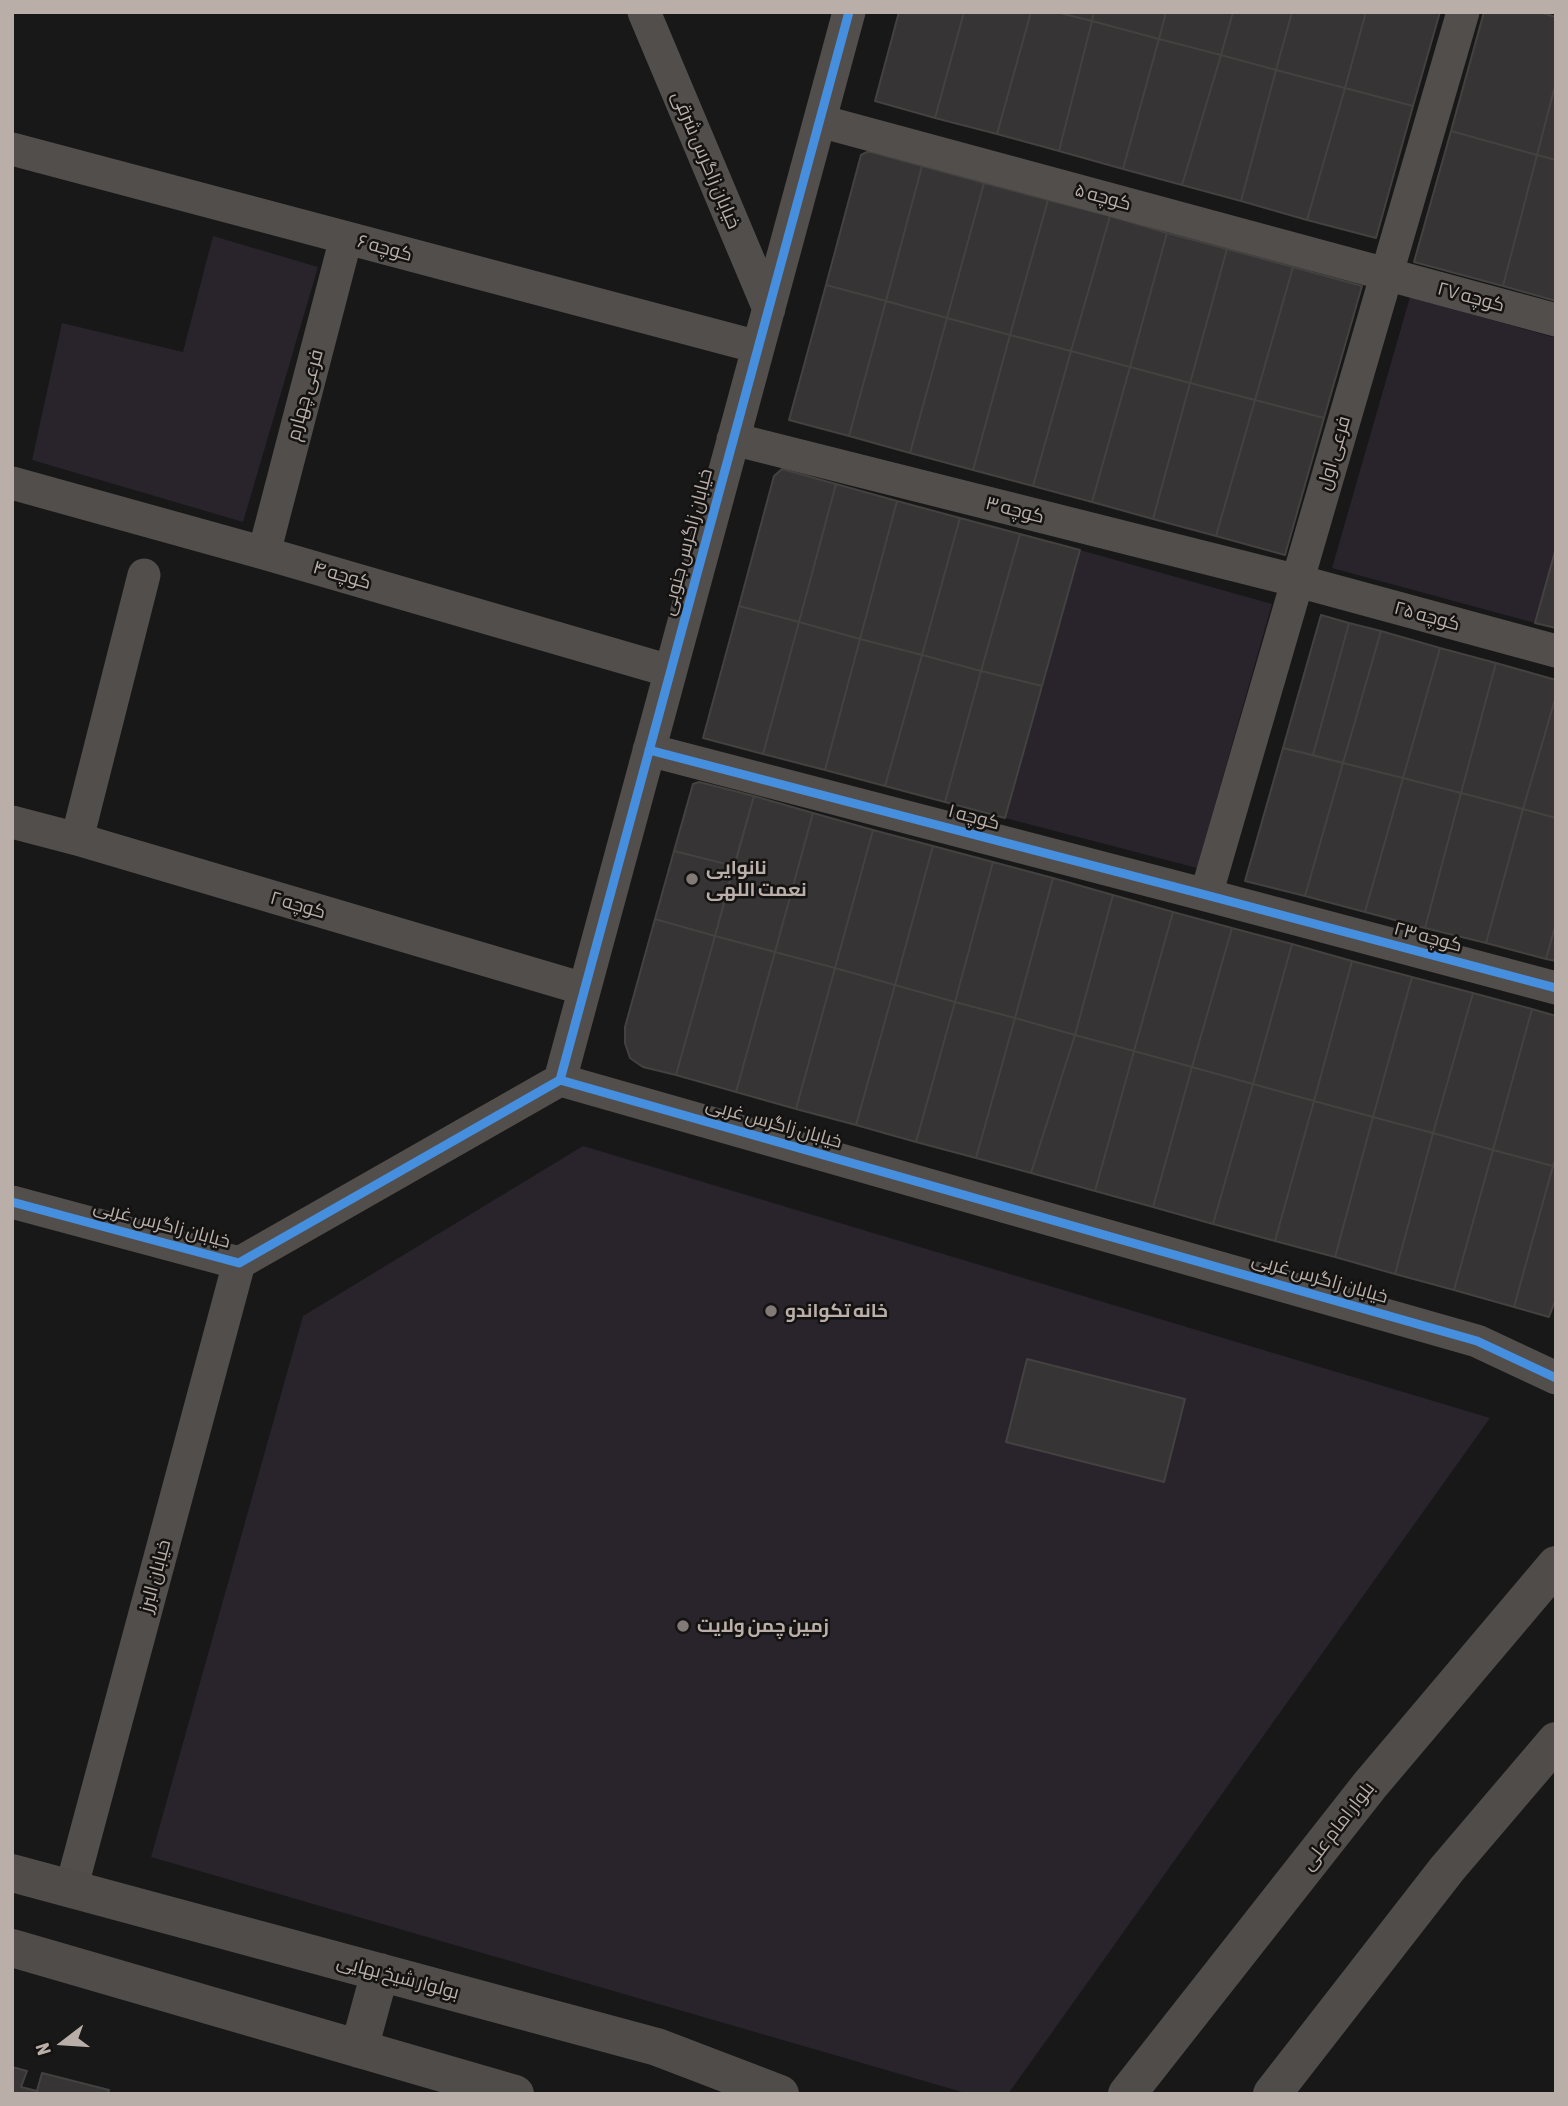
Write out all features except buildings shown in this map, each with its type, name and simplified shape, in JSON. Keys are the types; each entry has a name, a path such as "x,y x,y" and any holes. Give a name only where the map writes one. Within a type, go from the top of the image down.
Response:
{"street":[{"name":"خیابان زاگرس شرقی","path":"644,12 769,309"},
{"name":"خیابان زاگرس جنوبی","path":"559,1080 849,12"},
{"name":"فرعی اول","path":"1206,895 1463,12"},
{"name":"۵ کوچه","path":"820,121 1386,274"},
{"name":"کوچه ۶","path":"12,149 758,347"},
{"name":"فرعی چهارم","path":"264,553 346,238"},
{"name":"۲۷ کوچه","path":"1386,274 1556,320"},
{"name":"کوچه ۳","path":"733,439 1297,581"},
{"name":"کوچه ۴","path":"12,483 670,671"},
{"path":"77,839 144,575"},
{"name":"کوچه ۲۵","path":"1297,581 1556,651"},
{"name":"کوچه ۱","path":"649,751 1291,919"},
{"name":"کوچه ۲","path":"12,822 584,989"},
{"name":"کوچه ۲۳","path":"1291,919 1556,988"},
{"name":"خیابان زاگرس غربی","path":"12,1202 239,1263 559,1080 1477,1341 1556,1378"},
{"name":"خیابان البرز","path":"71,1889 239,1263"},
{"name":"بلوار امام علی","path":"1127,2094 1370,1785 1556,1565"},
{"path":"1272,2094 1447,1869 1556,1741"},
{"name":"بولوار شیخ بهایی","path":"12,1873 657,2047 780,2094"},
{"path":"12,1948 515,2094"},
{"path":"359,2049 380,1972"}],"shaded area":[{"path":"213,236 318,267 243,522 32,460 62,323 183,352"},
{"path":"1410,297 1556,338 1556,548 1535,623 1332,568"},
{"path":"1080,550 1272,604 1197,868 1005,818"},
{"path":"583,1146 1490,1418 1008,2094 969,2094 151,1857 303,1316"}],"cycle path":[{"path":"560,1080 849,12"},
{"path":"649,750 1556,988"},
{"path":"12,1202 239,1263 560,1080 1477,1341 1556,1378"}],"place":[{"name":"نانوایی نعمت اللهی","path":"692,879"},
{"name":"خانه تکواندو","path":"771,1311"},
{"name":"زمین چمن ولایت","path":"683,1626"}]}
